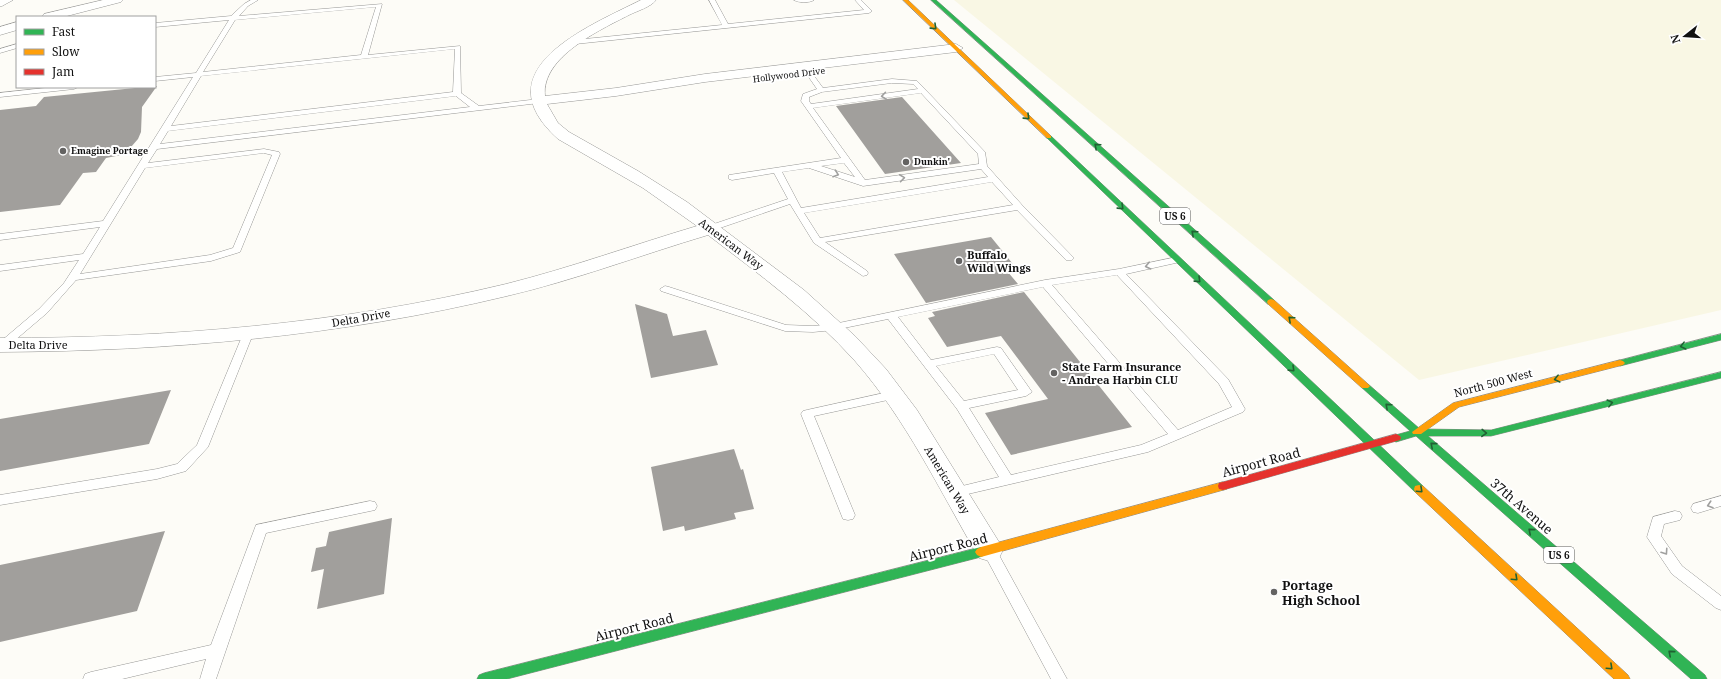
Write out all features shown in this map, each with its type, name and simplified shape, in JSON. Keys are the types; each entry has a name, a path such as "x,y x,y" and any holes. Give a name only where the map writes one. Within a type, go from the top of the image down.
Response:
{"main road":[{"name":"US 6","path":"905,0 1371,444 1623,679"},
{"name":"US 6","path":"933,0 1417,432"},
{"name":"North 500 West","path":"1417,432 1456,404 1721,337"},
{"path":"1417,432 1491,433 1721,375"},
{"name":"Airport Road","path":"484,679 989,550 1417,432"},
{"name":"37th Avenue","path":"1417,432 1700,679"}],"street":[{"path":"52,16 117,0"},
{"name":"American Way","path":"650,0 575,42 555,56 544,68 537,85 543,116 562,135 625,170 668,197 711,228 803,299 834,327 877,374 913,422 989,550"},
{"path":"0,31 16,26"},
{"name":"Hollywood Drive","path":"539,101 616,92 708,85 806,69 959,51"},
{"name":"Delta Drive","path":"1,345 77,346 156,342 248,334 329,324 414,309 506,290 589,267 711,228"}],"lane":[{"path":"1,345 43,311 72,278 234,18 246,5 255,0"},
{"path":"712,0 726,26"},
{"path":"797,0 810,0"},
{"path":"575,42 869,12 858,0"},
{"path":"156,25 380,5 364,57"},
{"path":"0,51 16,46"},
{"path":"156,79 458,47 457,94"},
{"path":"806,69 821,90"},
{"path":"864,184 845,160 805,101 806,96 821,90 892,81 915,82 982,154 983,166 994,179 1069,258"},
{"path":"0,95 65,88"},
{"path":"809,106 922,91"},
{"path":"166,129 457,94 478,109"},
{"path":"154,147 539,101"},
{"path":"72,278 211,258 237,250 276,154 273,152 264,151 143,166"},
{"path":"732,176 845,160"},
{"path":"809,165 864,184 983,166"},
{"path":"777,170 798,211 817,241 863,273"},
{"path":"798,211 994,179"},
{"path":"711,228 793,200"},
{"path":"817,241 1019,206"},
{"path":"0,237 106,223"},
{"path":"0,268 86,256"},
{"path":"664,289 785,328 813,330 834,327 1045,283 1119,272 1177,260"},
{"path":"955,492 1144,449 1239,409 1224,382 1119,272"},
{"path":"1045,283 1176,436"},
{"path":"891,315 961,406 1007,479"},
{"path":"0,500 157,474 181,468 193,458 202,447 248,334"},
{"path":"928,364 997,350 1026,392 961,406"},
{"path":"848,515 807,414 893,395"},
{"path":"1698,508 1721,501"},
{"path":"208,679 261,529 370,506"},
{"path":"1675,516 1658,521 1654,537 1677,570 1721,604"},
{"path":"989,550 1059,679"},
{"path":"91,679 217,650"}],"shaded area":[{"path":"954,0 1721,0 1721,310 1419,380"}],"building":[{"name":"Emagine Portage","path":"136,88 156,88 142,107 141,132 138,139 121,155 106,158 96,172 83,173 60,205 0,212 0,110 36,106 44,97"},
{"path":"902,97 961,163 885,174 836,106"},
{"name":"Buffalo Wild Wings","path":"991,237 1017,269 1007,271 1018,284 926,303 894,254"},
{"path":"1024,292 1132,427 1011,455 985,413 1048,399 1001,336 947,347 928,318 935,316 932,312"},
{"path":"635,304 667,314 673,336 706,330 718,365 651,378"},
{"path":"171,390 149,444 0,471 0,419"},
{"path":"734,449 741,470 743,469 754,509 734,513 736,519 685,531 684,526 663,531 651,467"},
{"path":"392,518 384,594 317,609 324,569 311,572 316,548 326,546 329,532"},
{"path":"165,531 137,611 0,642 0,565"}],"traffic: fast":[{"path":"933,0 1271,302"},
{"path":"1049,137 1419,489"},
{"path":"1620,363 1721,337"},
{"path":"1396,438 1417,432 1491,433 1721,375"},
{"path":"1365,386 1700,679"},
{"path":"484,679 981,552"}],"traffic: slow":[{"path":"905,0 1049,137"},
{"path":"1271,302 1365,386"},
{"path":"1417,432 1456,405 1620,363"},
{"path":"981,552 1223,486"},
{"path":"1419,489 1623,679"}],"traffic: jam":[{"path":"1223,486 1396,438"}],"place":[{"name":"Emagine Portage","path":"63,151"},
{"name":"Dunkin'","path":"906,162"},
{"name":"Buffalo Wild Wings","path":"959,261"},
{"name":"State Farm Insurance - Andrea Harbin CLU","path":"1054,373"},
{"name":"Portage High School","path":"1274,592"}]}
